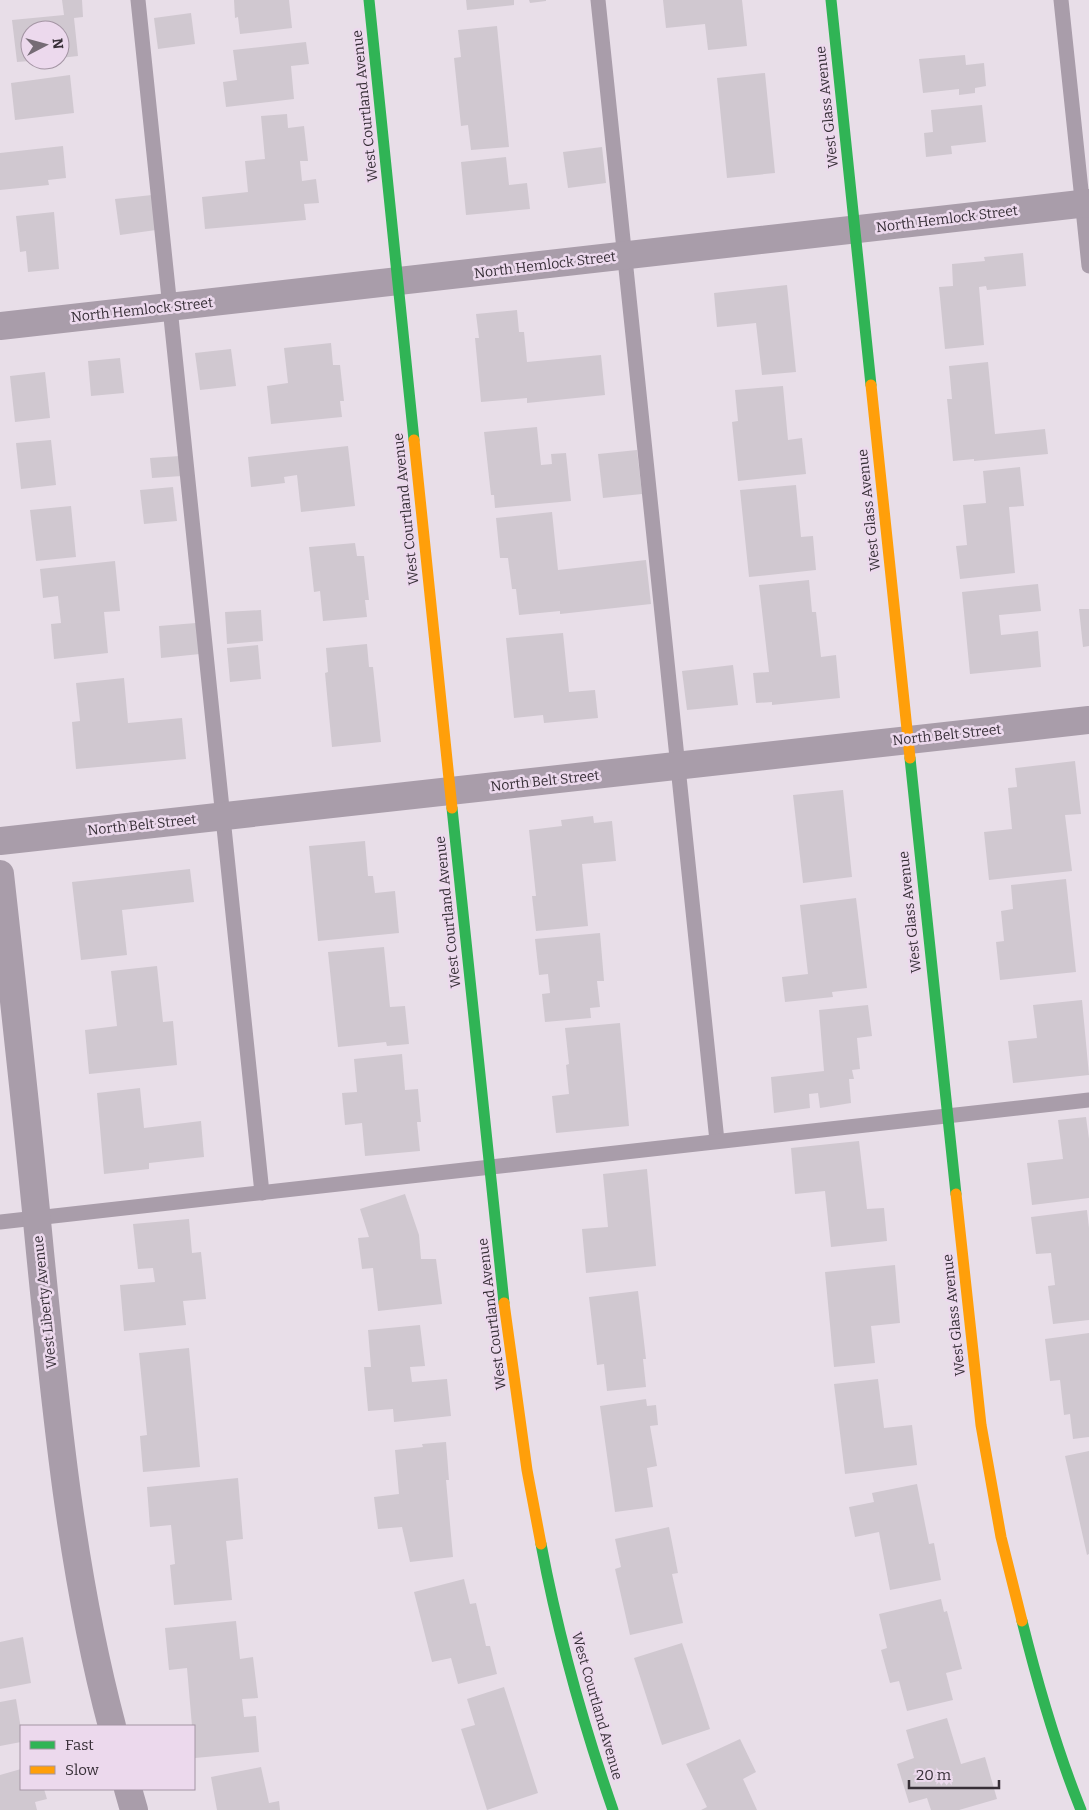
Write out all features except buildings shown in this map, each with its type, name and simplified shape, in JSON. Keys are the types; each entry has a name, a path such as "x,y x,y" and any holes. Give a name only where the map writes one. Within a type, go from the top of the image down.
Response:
{"street":[{"name":"West Courtland Avenue","path":"369,0 450,791 490,1166 520,1423 541,1550 570,1674 614,1810"},
{"name":"West Glass Avenue","path":"831,0 907,740 981,1425 1001,1537 1032,1660 1063,1765 1081,1810"},
{"name":"North Hemlock Street","path":"0,326 1086,204"},
{"name":"North Belt Street","path":"0,841 1089,720"},
{"name":"West Liberty Avenue","path":"0,874 52,1373 73,1541 100,1682 112,1725"},
{"path":"128,1790 134,1810"}],"lane":[{"path":"138,0 262,1193"},
{"path":"598,0 717,1141"},
{"path":"1061,0 1086,204 1089,266"},
{"path":"0,1222 1089,1100"}],"traffic: fast":[{"path":"369,0 414,440"},
{"path":"831,0 871,385"},
{"path":"910,758 956,1194"},
{"path":"452,808 504,1303"},
{"path":"541,1544 572,1679 591,1745 613,1810"},
{"path":"1022,1621 1048,1716 1081,1810"}],"traffic: slow":[{"path":"871,385 910,758"},
{"path":"414,440 452,808"},
{"path":"956,1194 981,1425 1001,1537 1022,1621"},
{"path":"504,1303 527,1470 541,1544"}]}
